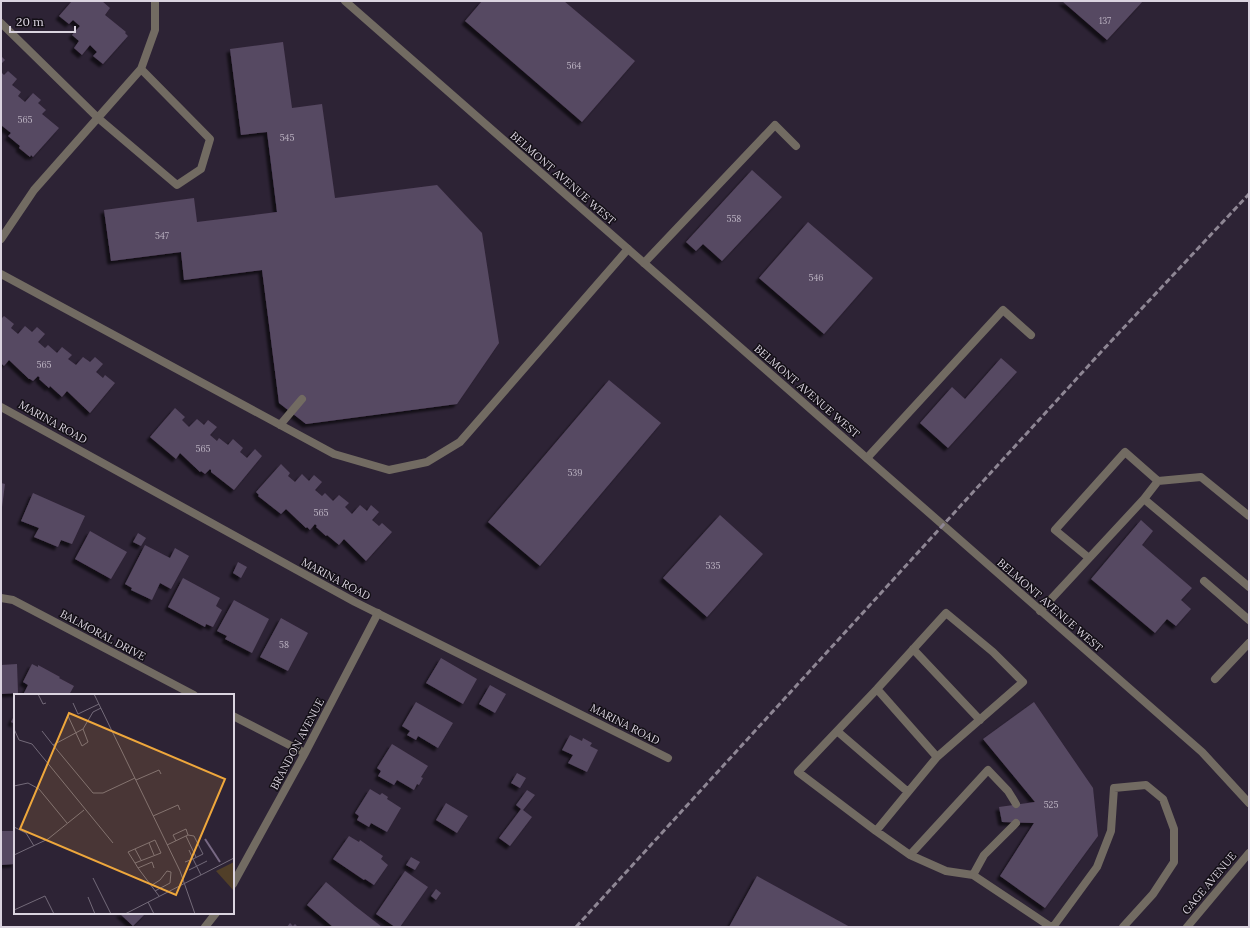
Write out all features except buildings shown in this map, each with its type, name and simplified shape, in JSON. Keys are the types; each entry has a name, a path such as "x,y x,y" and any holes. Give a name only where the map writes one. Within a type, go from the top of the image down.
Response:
{"street":[{"path":"1,239 34,190 141,69 155,30 155,1"},
{"name":"BELMONT AVENUE WEST","path":"345,1 1202,752 1249,803"},
{"path":"1,23 98,118 177,185 201,169 210,139 141,69"},
{"path":"644,263 775,125 796,146"},
{"path":"1,274 334,454 389,470 427,462 460,442 628,249"},
{"path":"867,458 1004,310 1031,335"},
{"path":"280,425 302,399"},
{"name":"MARINA ROAD","path":"1,407 354,602 668,758"},
{"path":"1089,558 1055,530 1125,452 1158,481 1201,477 1249,516"},
{"path":"1040,611 1144,499 1158,481"},
{"path":"1144,499 1249,586"},
{"path":"1204,581 1249,620"},
{"name":"BALMORAL DRIVE","path":"1,598 13,600 192,694"},
{"name":"BRANDON AVENUE","path":"234,882 305,753 378,613"},
{"path":"876,831 937,757 1023,682 993,652 946,613 877,689 798,772 876,831 910,855 946,870 973,875 1052,927 1097,867 1111,831 1114,788 1146,785 1162,799 1174,829 1174,862 1153,894 1123,927"},
{"path":"1215,679 1249,643"},
{"path":"914,649 980,720"},
{"path":"877,689 937,757"},
{"path":"234,717 305,753"},
{"path":"837,731 908,792"},
{"path":"910,855 988,770 1008,790 1016,804"},
{"path":"973,875 984,855 1016,823"},
{"name":"GAGE AVENUE","path":"1187,927 1249,853"},
{"path":"205,927 215,914"}],"railway":[{"path":"576,927 1101,352 1249,194"}]}
